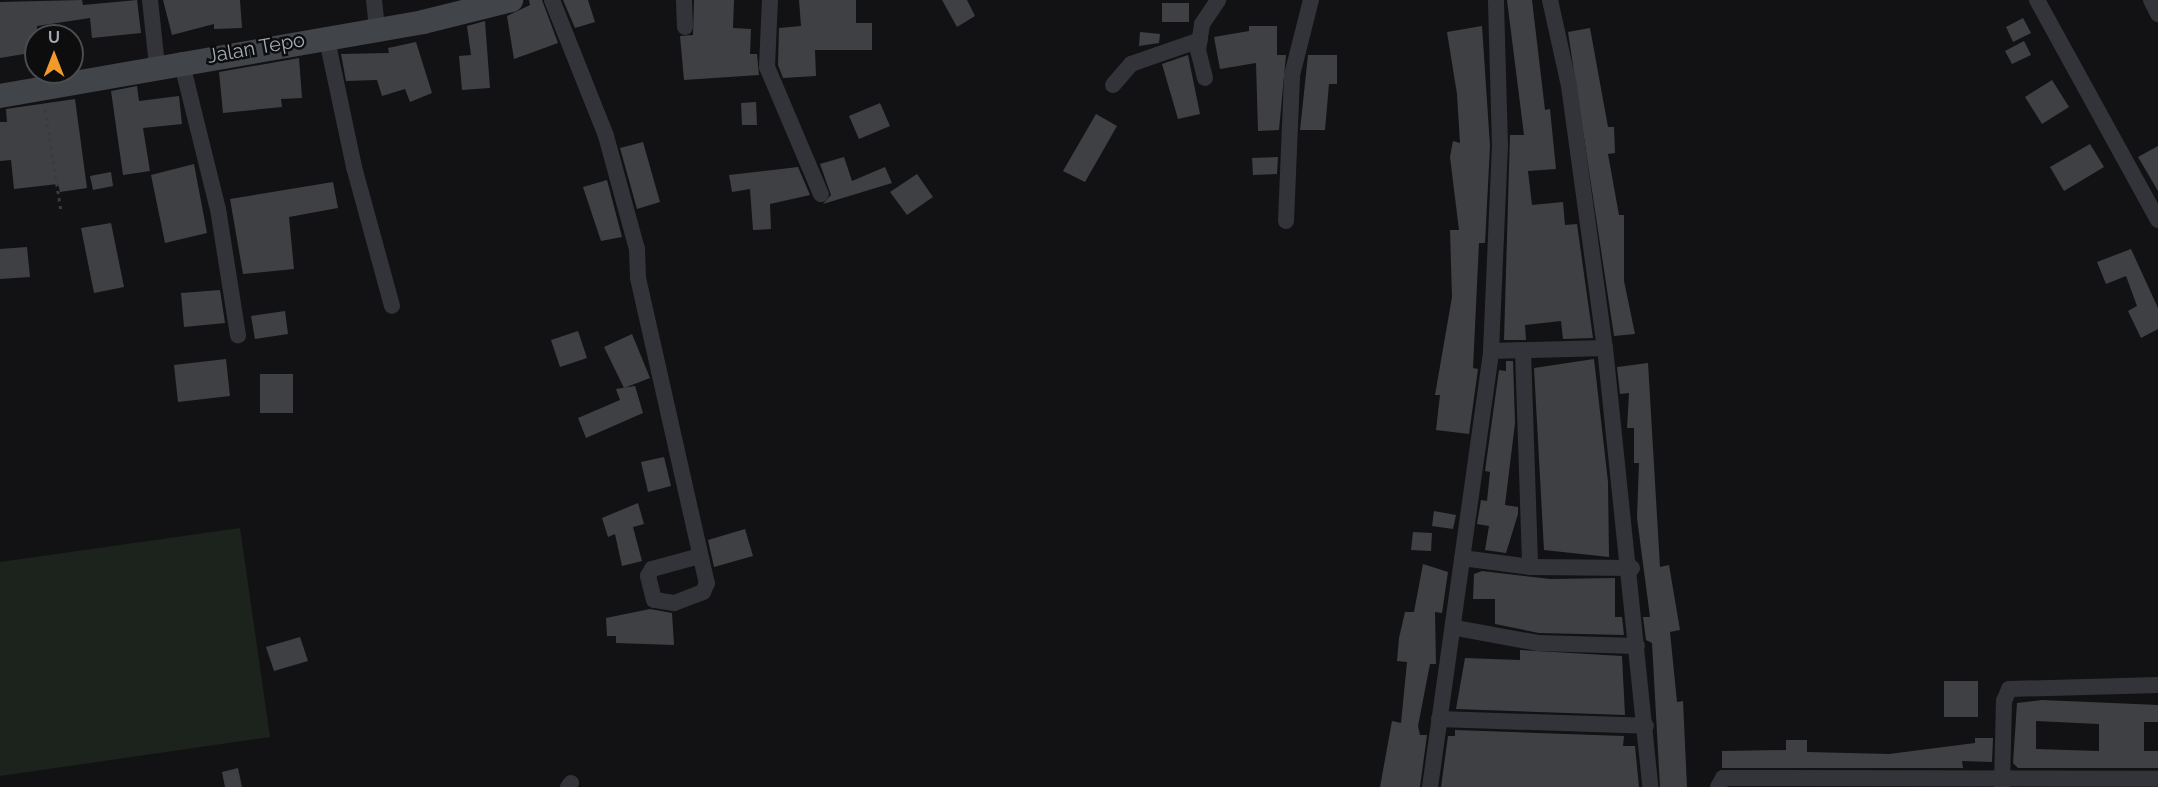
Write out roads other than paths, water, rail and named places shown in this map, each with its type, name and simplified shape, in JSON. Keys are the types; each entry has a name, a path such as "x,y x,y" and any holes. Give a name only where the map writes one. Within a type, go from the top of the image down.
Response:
{"street":[{"path":"150,0 157,66"},
{"path":"374,0 377,29"},
{"name":"Jalan Tepo","path":"0,96 181,60 377,29 511,0"},
{"path":"552,0 606,136 637,249 638,278 657,344 700,556"},
{"path":"684,0 685,27"},
{"path":"770,0 767,67 821,194"},
{"path":"1205,78 1200,40 1206,13 1218,0"},
{"path":"1286,221 1292,75 1311,0"},
{"path":"1430,787 1439,719 1456,628 1462,558 1491,351 1500,146 1496,0"},
{"path":"1550,0 1569,86 1605,348 1632,568 1650,787"},
{"path":"2037,0 2158,220"},
{"path":"2151,0 2158,14"},
{"path":"326,36 354,166 392,306"},
{"path":"1113,85 1131,64 1200,40"},
{"path":"181,60 223,232 238,335"},
{"path":"1491,351 1605,348"},
{"path":"1523,351 1530,567"},
{"path":"1462,558 1530,567 1632,568"},
{"path":"1456,628 1538,643 1637,646"},
{"path":"2001,783 2004,701 2014,686 2158,685"},
{"path":"1439,719 1646,726"},
{"path":"1718,787 1723,778 1817,783 2001,783 2158,779"}]}
